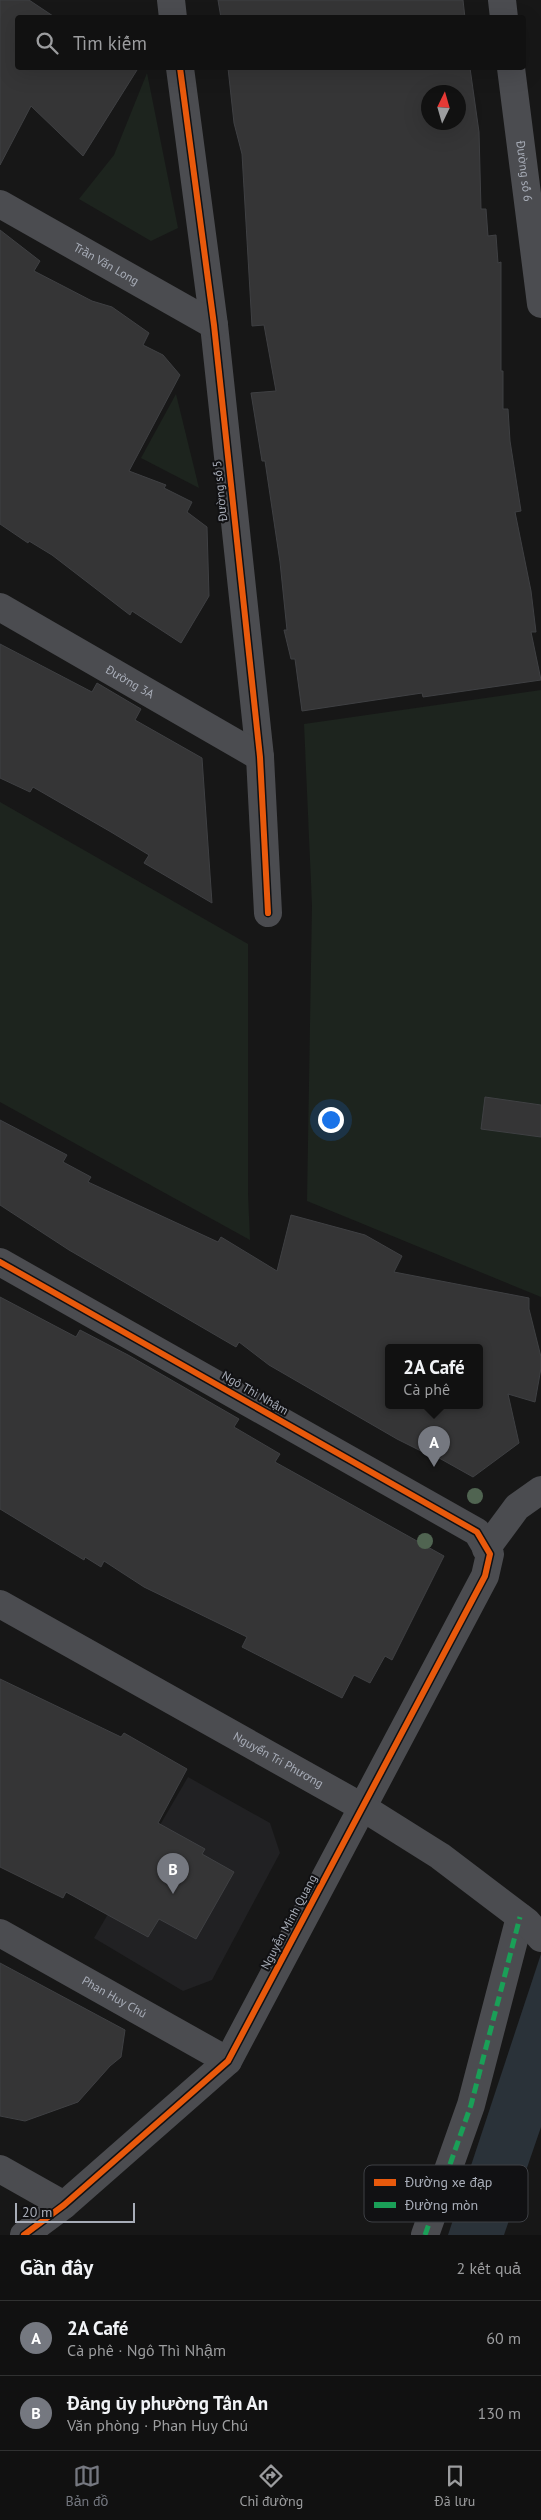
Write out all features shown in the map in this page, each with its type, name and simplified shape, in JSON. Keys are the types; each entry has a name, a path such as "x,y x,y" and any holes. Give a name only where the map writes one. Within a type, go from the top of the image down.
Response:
{"street":[{"path":"171,0 173,15"},
{"path":"502,0 504,15"},
{"name":"Đường số 5","path":"180,70 214,324 260,757 268,914"},
{"name":"Đường số 6","path":"511,70 541,304"},
{"name":"Trần Văn Long","path":"0,204 214,324"},
{"name":"Đường 3A","path":"0,607 260,757"},
{"name":"Ngô Thì Nhậm","path":"0,1262 477,1532 488,1551"},
{"path":"488,1551 517,1508 541,1490"},
{"name":"Nguyễn Minh Quang","path":"24,2235 64,2205 228,2061 485,1576 488,1551"},
{"name":"Nguyển Tri Phương","path":"0,1604 362,1807 440,1856 529,1925"},
{"path":"450,2165 529,1925"},
{"name":"Phan Huy Chú","path":"0,1933 228,2061"},
{"path":"0,2169 64,2205"},
{"path":"426,2235 430,2222"}],"shaded area":[{"path":"147,73 178,228 151,241 79,199 114,155"},
{"path":"176,394 199,488 141,458"},
{"path":"541,690 541,1297 307,1201 312,905 304,724"},
{"path":"0,802 248,944 248,1193 250,1240 0,1102"},
{"path":"188,1777 270,1823 280,1853 212,1980 183,1991 94,1938"},
{"path":"541,1954 541,2127 528,2165 471,2165"},
{"path":"452,2222 508,2222 504,2235 448,2235"}],"building":[{"path":"0,0 29,0 52,15 15,15 15,70 137,70 83,156 31,106 0,165"},
{"path":"218,0 463,0 465,15 220,15"},
{"path":"228,70 470,70 479,132 481,209 486,209 488,236 496,235 498,263 501,262 503,409 508,409 510,441 521,511 515,512 531,591 536,632 531,632 541,680 423,697 422,693 302,711 295,659 291,659 284,630 287,630 280,562 265,461 262,461 251,393 276,391 264,325 252,326 242,154 234,123"},
{"path":"0,230 40,261 34,271 92,301 112,307 149,333 143,345 163,355 180,375 129,471 166,485 164,488 192,502 187,512 207,527 209,596 181,643 132,611 130,615 52,555 29,541 28,543 0,524"},
{"path":"0,644 92,692 97,683 141,709 135,720 202,758 212,903 144,863 149,855 111,832 33,787 30,792 0,778"},
{"path":"485,1097 541,1105 541,1137 481,1129"},
{"path":"0,1120 67,1155 63,1162 91,1177 88,1182 218,1242 221,1237 277,1271 291,1215 365,1235 402,1256 394,1272 529,1298 529,1309 541,1357 535,1402 508,1394 519,1443 473,1477 423,1449 421,1451 397,1439 269,1365 239,1342 236,1347 69,1250 0,1205"},
{"path":"0,1297 76,1337 80,1330 128,1355 239,1419 234,1427 280,1454 275,1462 444,1556 392,1660 385,1656 370,1683 354,1675 342,1698 242,1647 247,1637 144,1587 104,1561 101,1567 85,1557 84,1560 0,1509"},
{"path":"0,1679 121,1737 124,1733 187,1769 158,1823 205,1849 202,1854 234,1872 196,1939 159,1919 148,1937 66,1892 63,1898 0,1867"},
{"path":"0,1963 125,2030 121,2057 110,2066 78,2102 25,2121 0,2116"}],"marked path":[{"path":"450,2165 471,2105 520,1917"},
{"path":"425,2235 430,2222"}],"cycle path":[{"path":"180,70 214,325 260,757 268,913"},
{"path":"0,1262 477,1532 490,1554 485,1576 228,2061 64,2205 24,2235"}],"place":[{"name":"2A Café","path":"434,1467"},
{"name":"Đảng ủy phường Tân An","path":"173,1894"}]}
